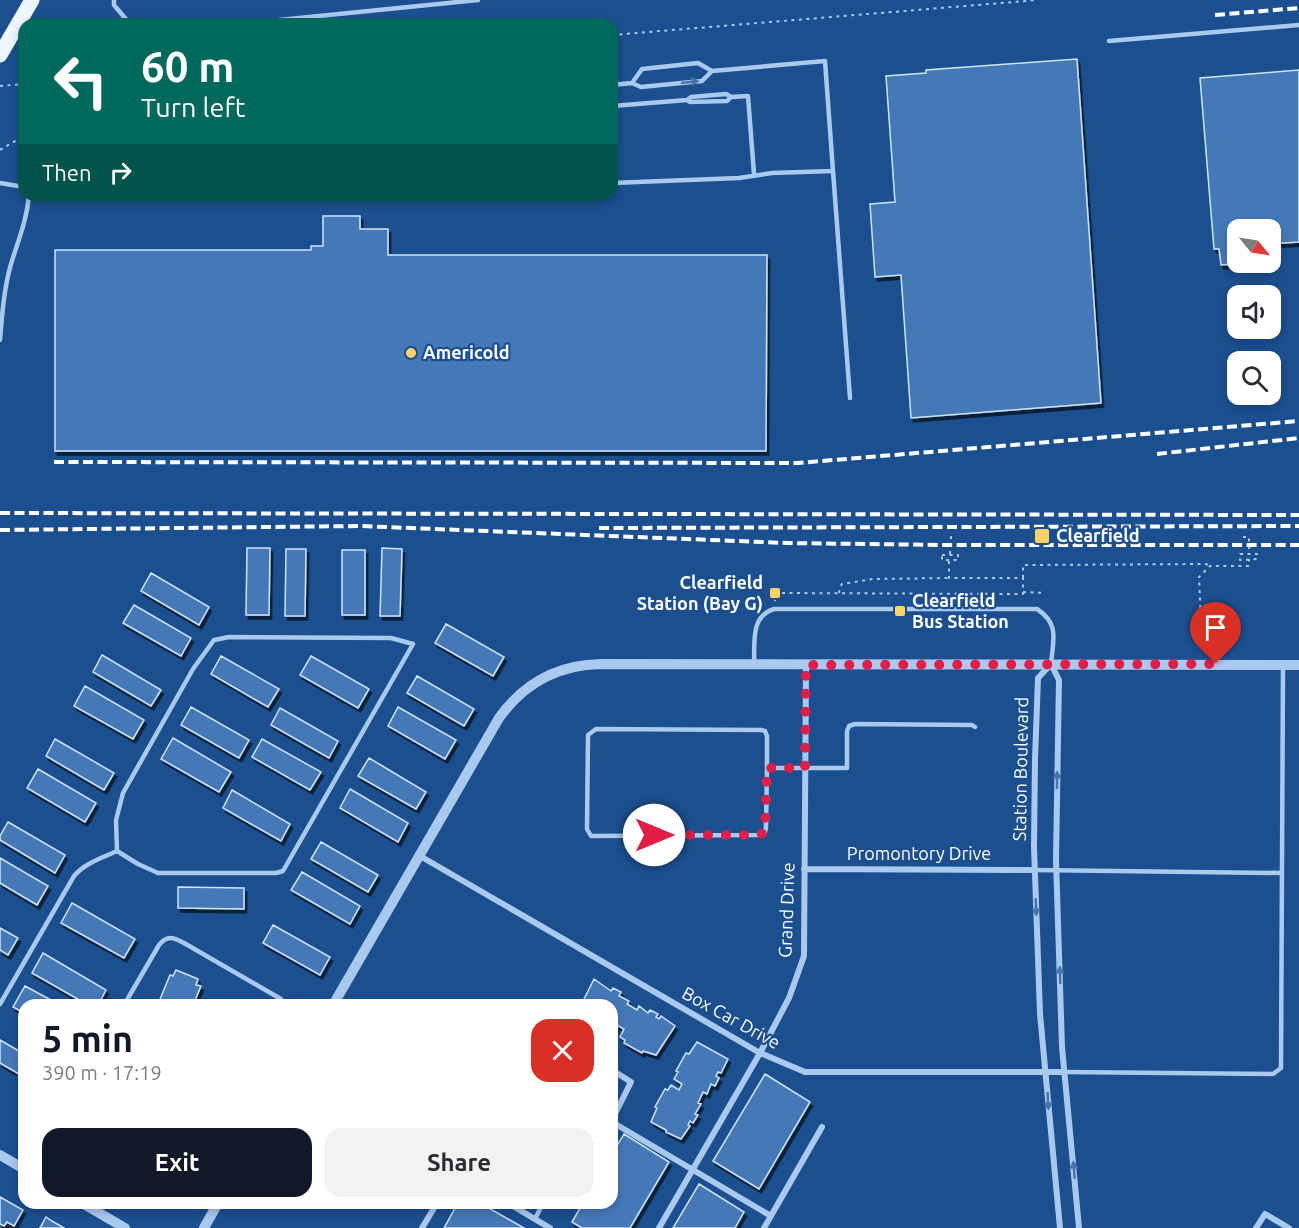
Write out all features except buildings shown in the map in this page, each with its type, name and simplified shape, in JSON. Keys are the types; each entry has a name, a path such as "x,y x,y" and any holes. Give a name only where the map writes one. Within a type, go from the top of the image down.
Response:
{"main road":[{"path":"21,18 32,0"},
{"path":"0,55 18,23"}],"street":[{"path":"337,999 499,718 519,694 537,681 562,669 588,664 1299,665"},
{"name":"Station Boulevard","path":"1060,1228 1040,1005 1034,870 1038,678 1051,664 1059,680 1056,870 1065,1072 1079,1228"},
{"name":"Grand Drive","path":"659,1228 760,1053 789,998 804,956 806,665"},
{"name":"Box Car Drive","path":"420,856 760,1053 805,1072 1065,1072"},
{"name":"Promontory Drive","path":"804,869 1034,870"},
{"path":"618,1074 631,1082 618,1109"},
{"path":"618,1125 771,1216"},
{"path":"764,1228 822,1127"},
{"path":"0,1155 18,1166"},
{"path":"95,1209 125,1228"},
{"path":"204,1228 215,1209"},
{"path":"422,1228 433,1209"},
{"path":"518,1209 550,1228"},
{"path":"1256,1228 1265,1214 1289,1228"}],"lane":[{"path":"114,0 114,5 125,18"},
{"path":"298,18 477,0"},
{"path":"1109,40 1299,25"},
{"path":"632,83 642,69 698,63 712,71 825,61 850,398"},
{"path":"618,84 632,83 641,87 702,81 712,71"},
{"path":"618,106 687,100 690,102 727,101 730,97 748,96 754,174"},
{"path":"618,183 739,178 754,174 833,171"},
{"path":"0,183 18,186"},
{"path":"0,340 10,266 27,216 28,201"},
{"path":"754,665 757,621 766,612 777,609 1037,609 1049,616 1052,626 1054,637 1051,664"},
{"path":"229,637 391,638 413,644 283,871 276,873 158,873 147,870 117,851 116,820 123,793 193,669 214,640 229,637"},
{"path":"1065,1072 1273,1074 1278,1072 1281,1064 1283,665"},
{"path":"767,768 847,768 847,730 849,726 855,724 972,725 975,727"},
{"path":"596,729 761,730 765,731 767,736 767,768 766,827 765,832 759,835 591,836 587,829 588,735 596,729"},
{"path":"0,1004 80,868 117,851"},
{"path":"1034,870 1282,873"},
{"path":"128,999 159,945 164,939 170,937 281,999"},
{"path":"535,1219 540,1209"}],"path":[{"path":"618,35 1038,0"},
{"path":"0,86 18,84"},
{"path":"0,150 18,140"},
{"path":"950,555 951,537 955,537"},
{"path":"1243,537 1249,537 1249,554"},
{"path":"1240,554 1257,554 1257,559 1249,559 1240,560 1240,554"},
{"path":"942,555 950,555 958,555 958,560 942,560 942,555"},
{"path":"1023,592 1023,565 1206,564 1210,566 1249,566 1249,559"},
{"path":"948,578 949,560"},
{"path":"1201,623 1199,577 1210,566"},
{"path":"839,593 842,584 862,580 1023,578"},
{"path":"777,609 775,593 957,593 976,595 1045,593"}],"railway":[{"path":"1215,15 1299,8"},
{"path":"54,462 798,463 1299,421"},
{"path":"1157,454 1299,438"},
{"path":"0,513 1299,515"},
{"path":"0,530 360,526 787,543 1299,545"},
{"path":"599,528 1299,526"}],"place":[{"name":"Americold","path":"411,353"},
{"name":"Clearfield","path":"1042,536"},
{"name":"Clearfield Station (Bay G)","path":"775,593"},
{"name":"Clearfield Bus Station","path":"900,611"}],"route":[{"path":"654,835 759,835 765,832 767,768 805,768 806,665 1216,664"}]}
